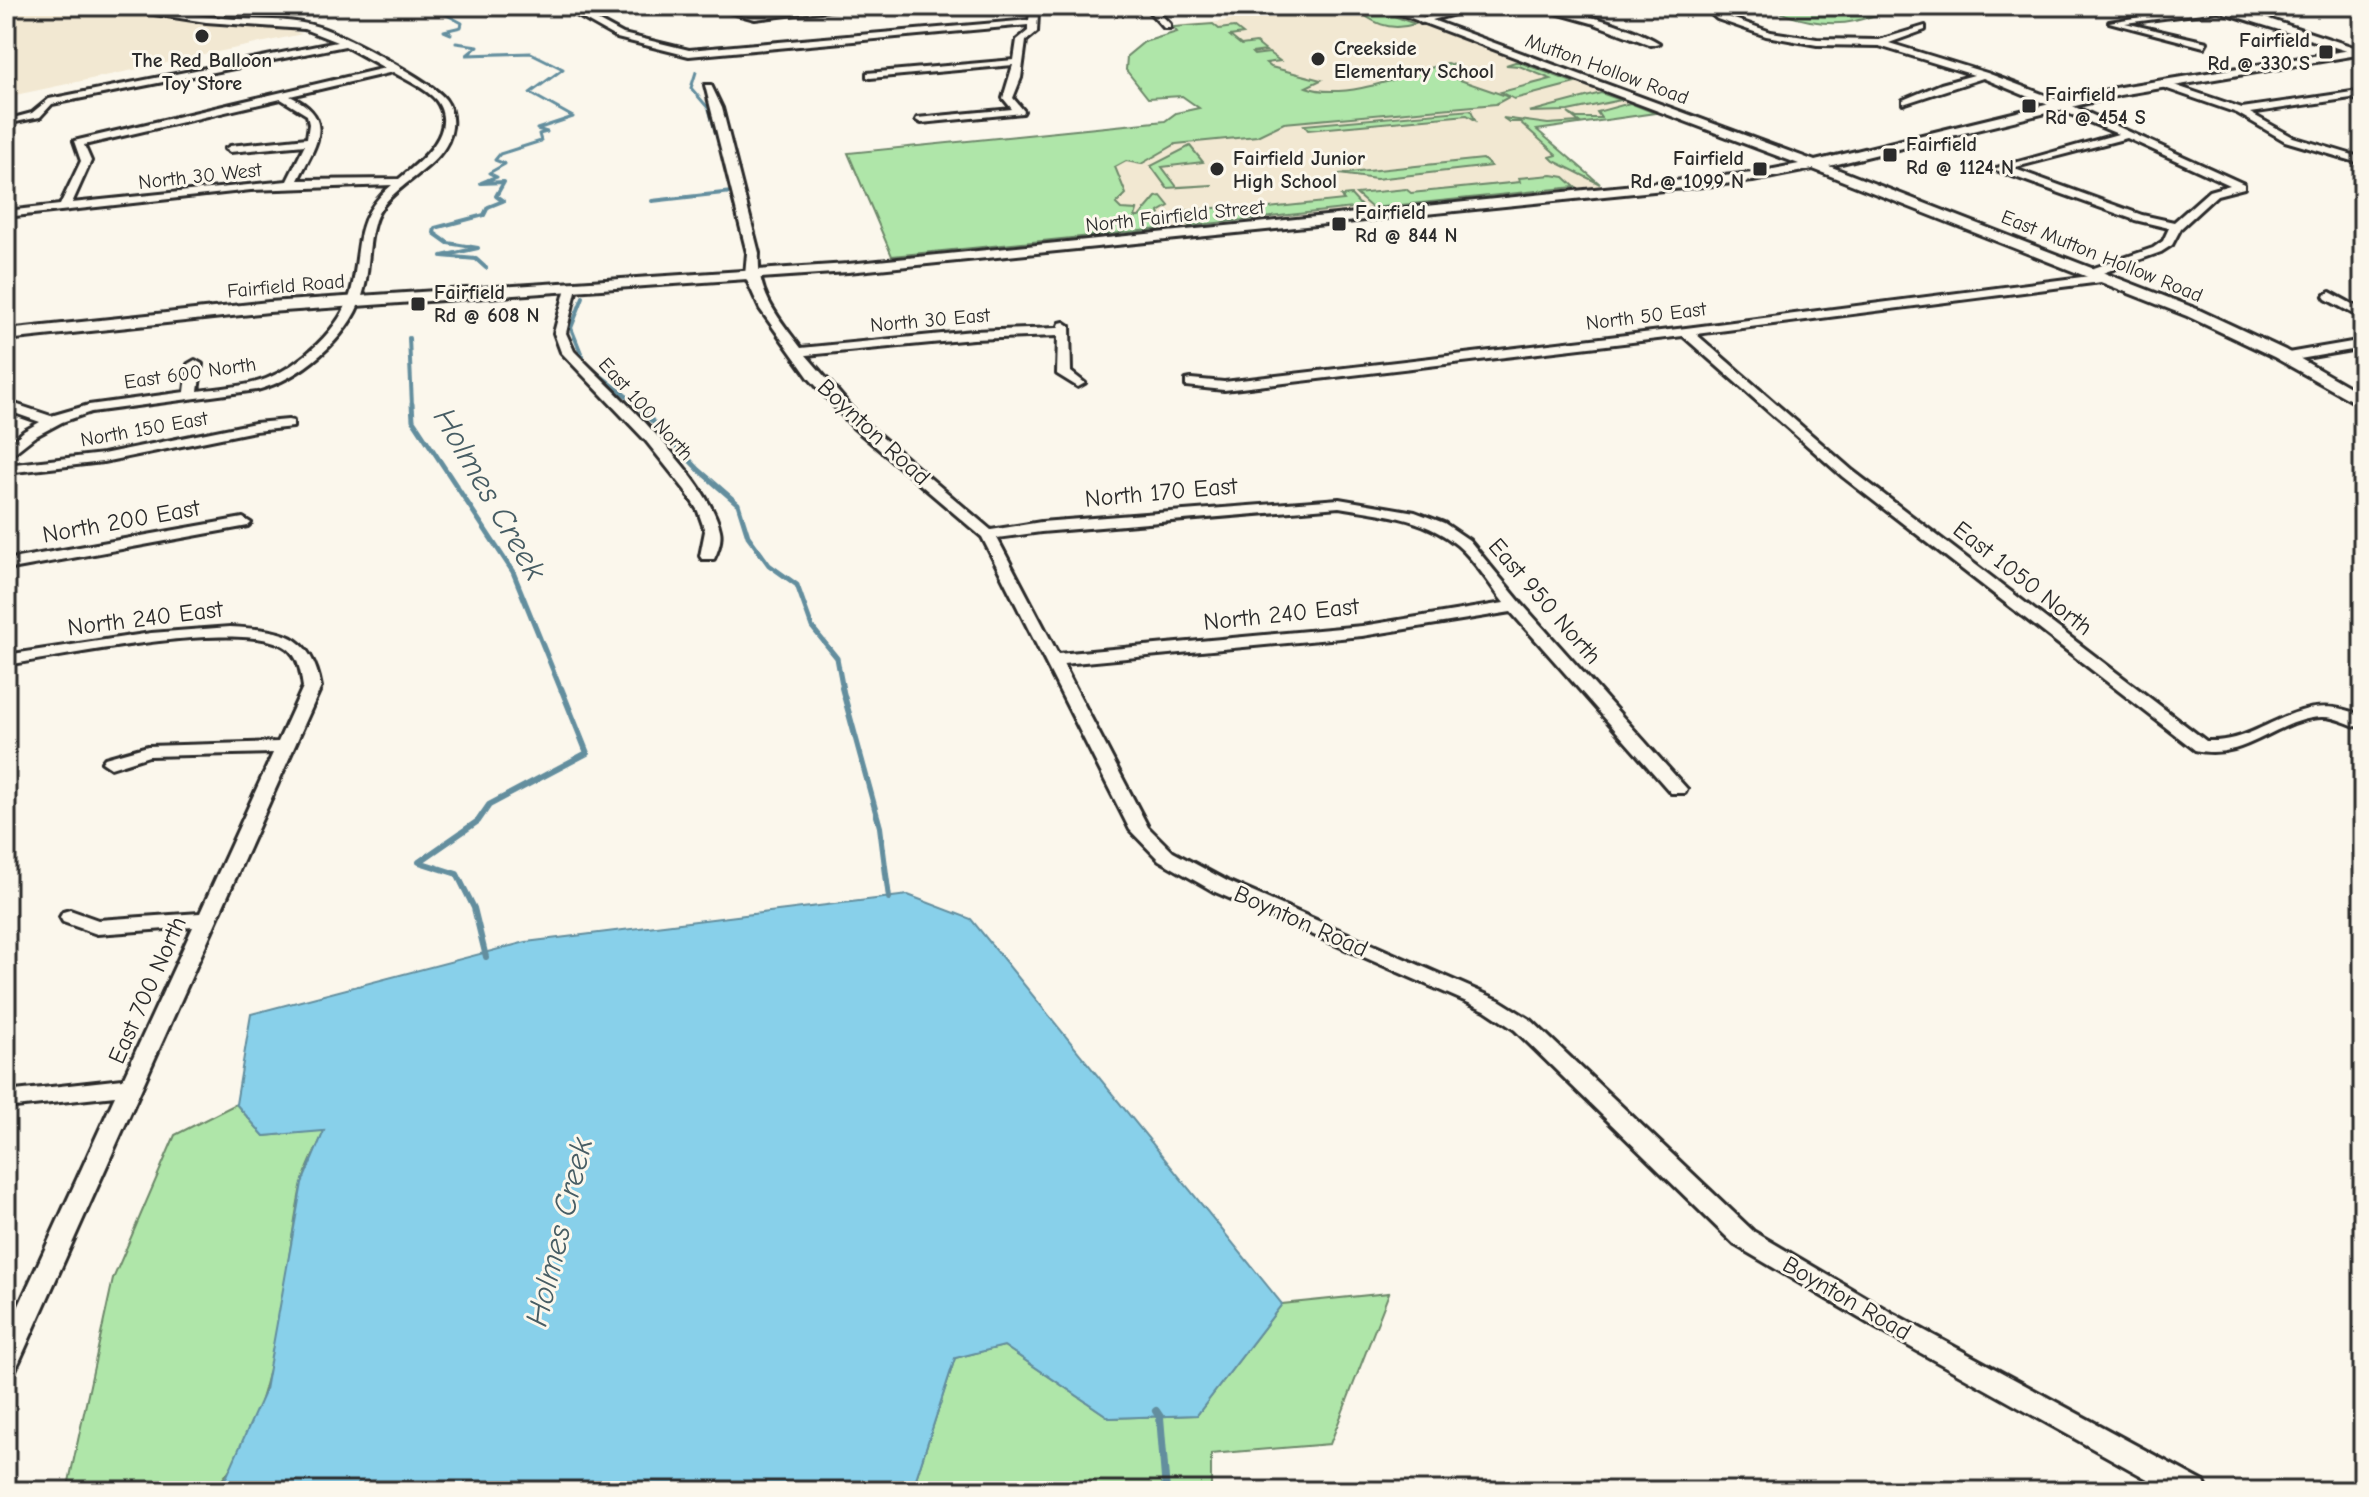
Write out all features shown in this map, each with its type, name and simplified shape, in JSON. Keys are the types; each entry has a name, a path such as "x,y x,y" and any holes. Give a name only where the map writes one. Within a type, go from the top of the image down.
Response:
{"street":[{"name":"East 600 North","path":"6,455 53,422 116,403 255,387 286,377 311,356 354,300 365,250 365,227 375,208 399,182 434,154 447,125 446,109 433,89 342,44 325,32 299,26 208,20 106,6"},
{"path":"564,6 620,36 648,46 689,53 1033,22"},
{"path":"581,13 610,6"},
{"path":"711,6 755,16 858,6"},
{"path":"921,120 1019,111 1008,98 1022,40 1032,32 1034,14 1028,6"},
{"path":"1148,7 1166,6"},
{"path":"1253,6 1265,10"},
{"name":"Mutton Hollow Road","path":"1384,6 1818,165"},
{"path":"1421,20 1480,6"},
{"path":"1535,6 1595,21 1654,43"},
{"path":"1706,6 1720,17 1769,34 1817,42 1880,43 1984,75 2062,105 2127,135"},
{"path":"2204,44 2109,22 2232,6"},
{"path":"1148,7 1167,26"},
{"path":"2216,7 2362,52"},
{"path":"1880,43 1922,28"},
{"path":"9,122 36,115 49,102 198,72 288,58 342,44"},
{"path":"2062,105 2162,84 2362,52"},
{"path":"870,75 1019,62"},
{"path":"64,208 86,161 78,143 394,69"},
{"path":"198,72 209,79"},
{"path":"1907,102 1944,86 1984,75"},
{"path":"2177,82 2240,111 2289,139 2363,161"},
{"path":"2162,84 2240,111 2357,97"},
{"name":"Boynton Road","path":"708,87 717,108 753,253 751,276 766,309 814,375 859,425 988,535 1140,830 1166,856 1220,886 1492,1005 1523,1025 1744,1238 1885,1321 2194,1491"},
{"path":"110,89 122,98"},
{"path":"280,95 314,118 307,155 290,185"},
{"name":"North Fairfield Street","path":"571,287 751,276 1721,180 1818,165 2062,105"},
{"path":"2127,135 1995,170 2139,218 2176,226"},
{"name":"North 50 East","path":"1191,383 1224,386 1686,332 2099,275 2157,250 2168,243 2176,226 2213,193 2240,186 2127,135"},
{"path":"230,149 310,141"},
{"name":"East Mutton Hollow Road","path":"1818,165 2099,275 2288,357 2363,402"},
{"name":"North 30 West","path":"6,214 350,180 399,182"},
{"name":"Fairfield Road","path":"6,335 354,300 571,287"},
{"name":"East 100 North","path":"571,287 560,333 568,352 670,462 698,501 713,532 708,556"},
{"path":"2330,296 2363,315"},
{"name":"North 30 East","path":"799,352 1064,329 1064,374 1078,383"},
{"name":"East 1050 North","path":"1686,332 1848,474 2201,746 2219,750 2300,714 2323,712 2353,716 2363,723"},
{"path":"2288,357 2363,344"},
{"path":"191,395 195,364"},
{"path":"6,405 53,422"},
{"name":"North 150 East","path":"6,469 103,458 255,427 288,424"},
{"name":"North 170 East","path":"988,535 1041,527 1339,503"},
{"name":"East 950 North","path":"1339,503 1380,507 1439,526 1464,543 1515,606 1678,789"},
{"name":"North 200 East","path":"6,565 243,523"},
{"name":"North 240 East","path":"1051,660 1362,631 1515,606"},
{"name":"North 240 East","path":"6,660 218,631 255,632 289,641"},
{"name":"East 700 North","path":"8,1353 133,1086 312,687 307,660 289,641"},
{"path":"111,762 148,751 285,747"},
{"path":"70,917 97,927 207,919"},
{"path":"6,1100 133,1086"}],"shaded area":[{"path":"20,6 137,12 219,26 291,30 302,34 6,97 6,12"},
{"name":"Fairfield Junior High School","path":"1291,6 1372,6 1657,113 1534,130 1602,186 891,256 848,153 1165,121 1176,113 1199,108 1182,96 1148,98 1126,70 1127,56 1135,48 1177,32 1173,27 1179,25 1218,22"}],"green space":[{"path":"1352,6 1368,6 1415,24 1397,27 1381,24"},
{"path":"1768,6 1906,6 1917,12 1892,12 1845,23 1822,23 1798,18"},
{"path":"1213,24 1219,29 1234,27 1243,34 1230,36 1241,45 1256,43 1266,51 1252,53 1254,55 1269,53 1280,61 1266,63 1271,67 1321,80 1306,87 1322,91 1359,88 1447,63 1461,68 1460,75 1453,75 1454,78 1509,97 1496,104 1284,123 1257,136 1176,144 1141,164 1126,161 1115,167 1126,194 1116,204 1121,209 1137,210 1135,217 1139,217 1156,197 1161,196 1169,206 1159,212 1163,227 1160,229 892,256 848,153 1165,121 1176,113 1199,108 1182,96 1148,98 1126,70 1127,56 1144,42 1177,32 1173,27"},
{"path":"1515,62 1575,83 1514,99 1501,92 1551,79 1519,66 1506,65"},
{"path":"1601,93 1621,100 1568,111 1529,112"},
{"path":"1630,103 1655,113 1537,130 1600,184 1554,161 1550,157 1557,155 1520,122 1509,122 1503,118 1548,124 1579,122 1568,113 1577,118 1601,118 1597,112"},
{"path":"1471,110 1475,120 1467,115 1308,130 1304,125"},
{"path":"1190,146 1203,162 1162,167 1177,187 1213,185 1167,188 1151,166"},
{"path":"1483,159 1491,166 1376,179 1339,174"},
{"path":"1564,177 1575,187 1372,208 1356,194 1406,189 1411,193 1520,182 1519,178"},
{"path":"1351,195 1362,207 1189,226 1178,216 1184,211 1235,206 1240,211 1344,200 1341,196"},
{"path":"236,1104 264,1136 325,1130 301,1187 274,1348 251,1429 234,1463 212,1491 67,1491 113,1279 175,1135"},
{"path":"1389,1293 1330,1444 1211,1454 1211,1491 912,1491 955,1358 1004,1346 1110,1418 1197,1415 1282,1304"}],"water":[{"path":"908,895 971,919 1282,1304 1197,1415 1110,1418 1004,1346 955,1358 912,1491 212,1491 227,1476 265,1390 302,1183 324,1131 264,1136 236,1104 251,1014 526,942"}],"waterway":[{"name":"Holmes Creek","path":"447,6 445,14 462,23 461,27 444,31 451,34"},
{"name":"Holmes Creek","path":"456,43 478,46 467,55 531,53 563,69 530,93 573,117 537,129 547,132 539,134 541,141 500,154 495,160 505,164 489,173 497,177 489,180"},
{"path":"696,72 691,88 709,109 729,180"},
{"name":"Holmes Creek","path":"489,180 493,178"},
{"path":"652,201 732,192 728,178"},
{"name":"Holmes Creek","path":"486,268 476,259 442,256 478,248 448,243 434,233 435,228 484,215 488,207 503,201 496,196 504,182 481,183 489,180"},
{"path":"583,297 571,328 585,363 639,406"},
{"name":"Holmes Creek","path":"409,338 412,406"},
{"name":"Holmes Creek","path":"412,404 413,420 513,572 561,690"},
{"path":"636,404 699,470 738,504 748,536 769,565 797,585 812,627 837,658 843,690"},
{"name":"Holmes Creek","path":"486,957 474,908 457,874 419,862 478,821 489,805 587,753 561,688"},
{"path":"842,688 880,827 889,898"},
{"name":"Holmes Creek","path":"1156,1411 1160,1417 1166,1491"}],"place":[{"name":"The Red Balloon Toy Store","path":"202,36"},
{"name":"Fairfield Rd @ 330 S","path":"2326,52"},
{"name":"Creekside Elementary School","path":"1318,59"},
{"name":"Fairfield Rd @ 454 S","path":"2029,106"},
{"name":"Fairfield Rd @ 1124 N","path":"1890,155"},
{"name":"Fairfield Junior High School","path":"1217,169"},
{"name":"Fairfield Rd @ 1099 N","path":"1760,169"},
{"name":"Fairfield Rd @ 844 N","path":"1339,224"},
{"name":"Fairfield Rd @ 608 N","path":"418,304"}]}
